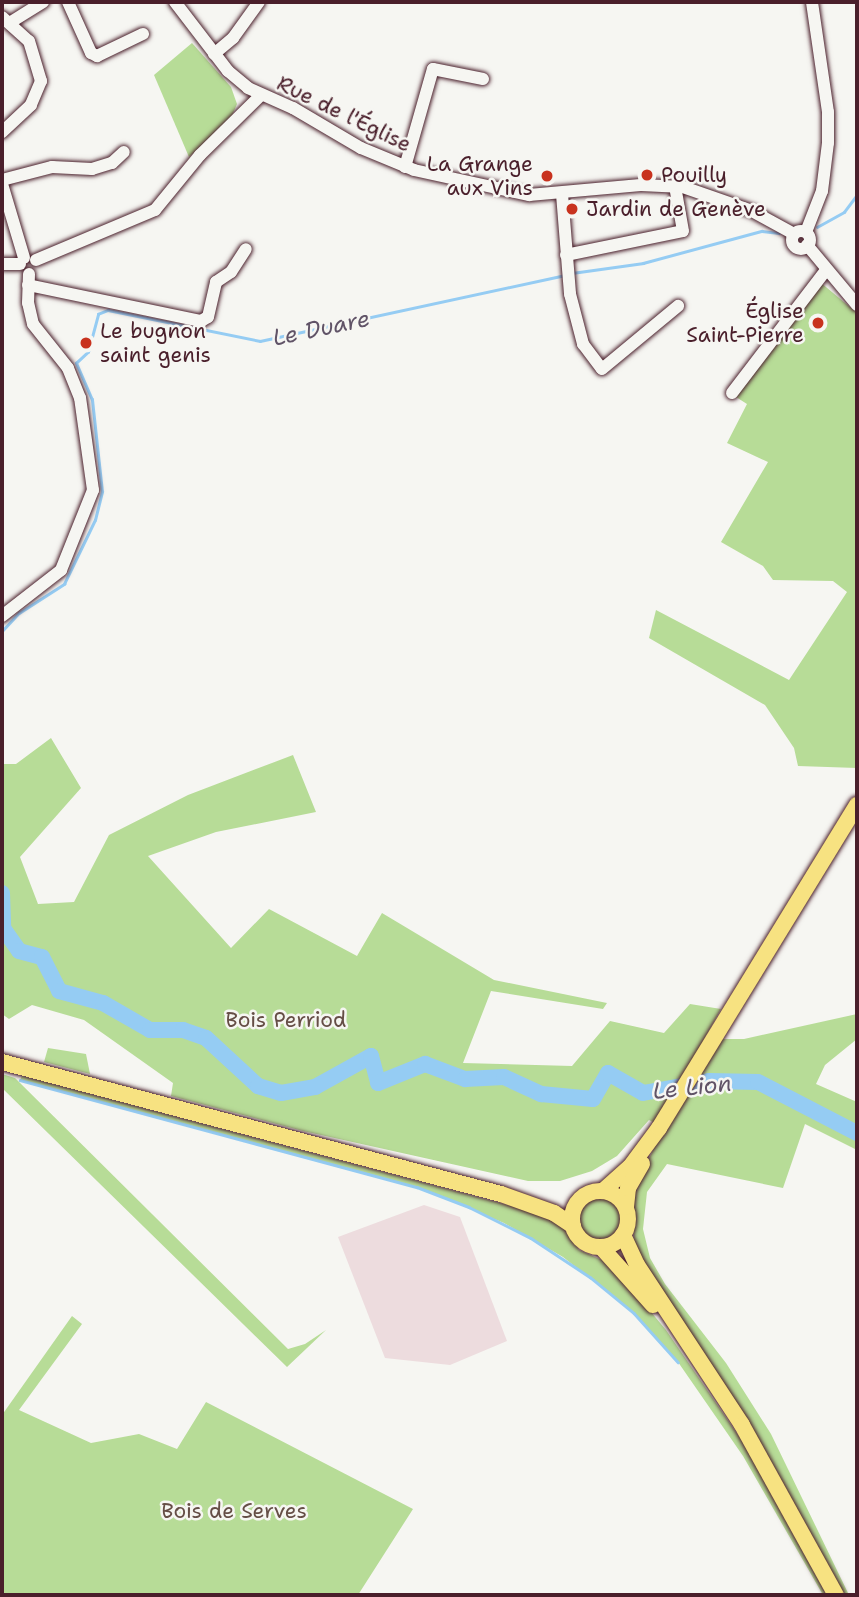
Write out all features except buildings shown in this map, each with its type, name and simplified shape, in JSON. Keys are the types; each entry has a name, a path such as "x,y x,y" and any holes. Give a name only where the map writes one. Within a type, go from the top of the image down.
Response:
{"main road":[{"path":"601,1247 623,1235 628,1224 625,1207 628,1188 659,1128 857,805"},
{"path":"2,1062 501,1194 554,1213 573,1226 586,1243 601,1247 699,1360"},
{"path":"501,1194 560,1203 603,1191 630,1167 659,1128"},
{"path":"603,1191 625,1207"},
{"path":"573,1226 572,1214 579,1199"},
{"path":"623,1235 638,1265 742,1425 836,1595"}],"street":[{"path":"68,2 91,53 97,56 143,34"},
{"name":"Rue de l'Église","path":"175,2 214,54 248,88 405,167 497,190 562,194 641,185 675,186 742,207 802,237 857,305"},
{"path":"214,54 233,38 259,2"},
{"path":"802,237 822,191 828,143 828,111 812,2"},
{"path":"2,132 31,105 41,81 33,49 6,20 38,3"},
{"path":"405,167 433,69 483,79"},
{"path":"245,109 248,88"},
{"path":"2,264 27,261 155,209 245,109 261,95"},
{"path":"2,616 61,570 93,490 80,398 68,368 33,324 28,280 36,269 27,261 2,182 52,167 92,169 113,163 124,152"},
{"path":"566,262 683,231 675,186"},
{"path":"562,194 568,283 583,344 601,369 678,306"},
{"path":"28,280 201,321 208,317 216,282 231,272 246,248"},
{"path":"732,393 826,270"}],"shaded area":[{"path":"424,1205 460,1217 507,1341 450,1365 385,1358 338,1237"}],"green space":[{"path":"192,43 231,87 237,104 231,118 189,157 154,75"},
{"path":"820,282 857,313 857,768 798,766 794,748 765,705 649,638 656,610 789,680 847,592 833,581 773,580 763,566 721,542 768,462 727,443 747,404 736,397"},
{"name":"Bois Perriod","path":"51,738 81,788 20,857 38,904 74,902 109,835 188,795 293,755 316,812 216,832 148,856 231,948 269,909 357,956 382,913 494,980 607,1003 603,1009 491,991 463,1063 572,1066 610,1021 664,1033 690,1004 721,1009 704,1039 744,1039 857,1014 857,1039 825,1065 816,1084 857,1102 857,1150 805,1124 783,1188 667,1164 647,1192 643,1229 650,1258 665,1284 726,1363 771,1434 849,1595 843,1595 763,1447 634,1245 633,1191 664,1128 649,1120 617,1156 592,1171 560,1181 528,1181 303,1131 171,1096 173,1083 84,1020 32,1005 9,1019 2,1014 2,764 16,764"},
{"path":"48,1048 86,1054 90,1074 44,1062"},
{"path":"2,1074 15,1078 288,1349 305,1344 326,1330 287,1367 2,1088"},
{"path":"22,1076 534,1212 562,1226 579,1250 611,1264 666,1330 742,1441 827,1595 823,1595 743,1456 678,1362 634,1313 563,1257 504,1223 417,1187 20,1080"},
{"path":"600,1199 608,1200 614,1205 619,1211 619,1227 614,1233 608,1238 600,1239 592,1238 586,1233 581,1227 580,1219 581,1211 586,1205 592,1200"},
{"name":"Bois de Serves","path":"72,1316 82,1324 19,1410 91,1443 139,1434 177,1449 206,1402 413,1509 358,1595 2,1595 2,1415"}],"waterway":[{"name":"Le Duare","path":"817,227 844,212 857,195"},
{"name":"Le Duare","path":"572,273 643,263 762,231 779,233"},
{"name":"Le Duare","path":"2,631 19,613 64,584 95,520 102,492 92,400 76,363 88,352 98,314 108,310 260,341 565,275"},
{"name":"Le Lion","path":"2,893 3,928 19,951 42,957 59,991 103,1003 150,1030 183,1030 206,1038 258,1086 281,1093 315,1087 371,1056 378,1083 425,1064 465,1079 504,1077 541,1094 593,1099 608,1073 643,1093 709,1081 758,1082 857,1133"},
{"path":"20,1080 417,1187 469,1207 531,1238 590,1277 634,1313 678,1362"}],"place":[{"name":"Pouilly","path":"647,175"},
{"name":"La Grange aux Vins","path":"547,176"},
{"name":"Jardin de Genève","path":"572,209"},
{"name":"Église Saint-Pierre","path":"818,323"},
{"name":"Le bugnon saint genis","path":"86,343"}]}
